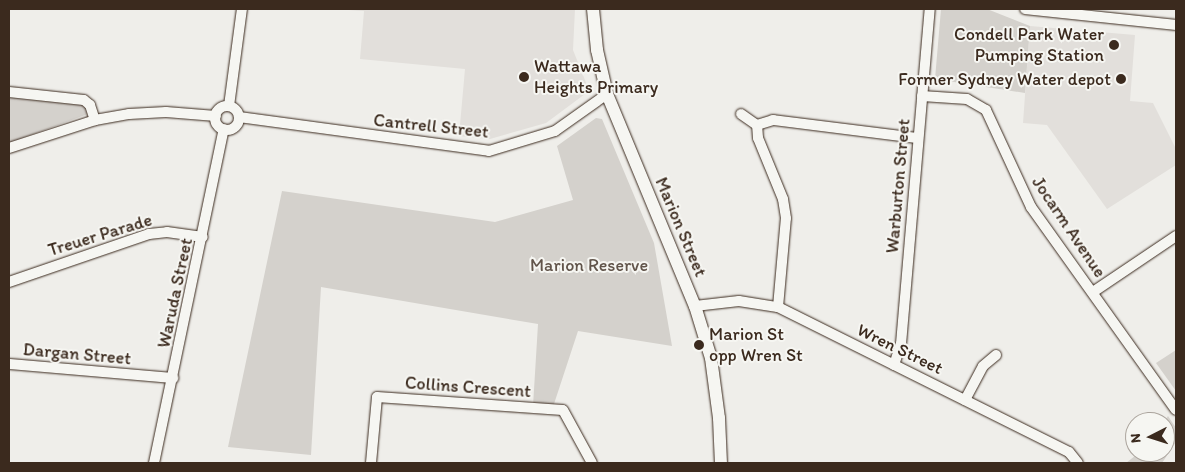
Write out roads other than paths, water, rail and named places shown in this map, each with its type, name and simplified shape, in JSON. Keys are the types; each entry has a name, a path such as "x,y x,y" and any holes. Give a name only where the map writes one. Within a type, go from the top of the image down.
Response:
{"main road":[{"name":"Marion Street","path":"593,9 597,50 607,94 695,306 711,358 720,418 721,463"}],"street":[{"path":"229,106 242,9"},
{"name":"Warburton Street","path":"894,365 902,344 930,9"},
{"path":"1025,9 1073,12 1176,25"},
{"path":"9,92 84,100 90,105 95,120"},
{"name":"Cantrell Street","path":"239,117 489,151 555,131 607,94"},
{"name":"Jocarm Avenue","path":"922,96 967,99 986,110 1031,207 1176,410"},
{"path":"229,106 237,111 239,117 235,127 224,129 217,123 216,116 222,108 229,106"},
{"path":"9,148 95,120 142,112 216,116"},
{"path":"741,114 757,125"},
{"path":"757,125 773,120 918,138"},
{"path":"757,125 758,138 783,199 786,218 778,307"},
{"name":"Waruda Street","path":"154,463 203,237 224,129"},
{"name":"Treuer Parade","path":"9,282 149,234 167,232 203,237"},
{"path":"1093,292 1176,236"},
{"name":"Wren Street","path":"695,306 739,301 778,307 1069,452 1078,463"},
{"path":"965,400 983,366 996,355"},
{"name":"Dargan Street","path":"9,364 173,378"},
{"name":"Collins Crescent","path":"371,463 377,397 564,410 592,463"}],"place":[{"name":"Condell Park Water Pumping Station","path":"1114,45"},
{"name":"Wattawa Heights Primary","path":"524,77"},
{"name":"Former Sydney Water depot","path":"1121,79"},
{"name":"Marion St opp Wren St","path":"699,345"}],"park label":[{"name":"Marion Reserve","path":"589,265"}]}
